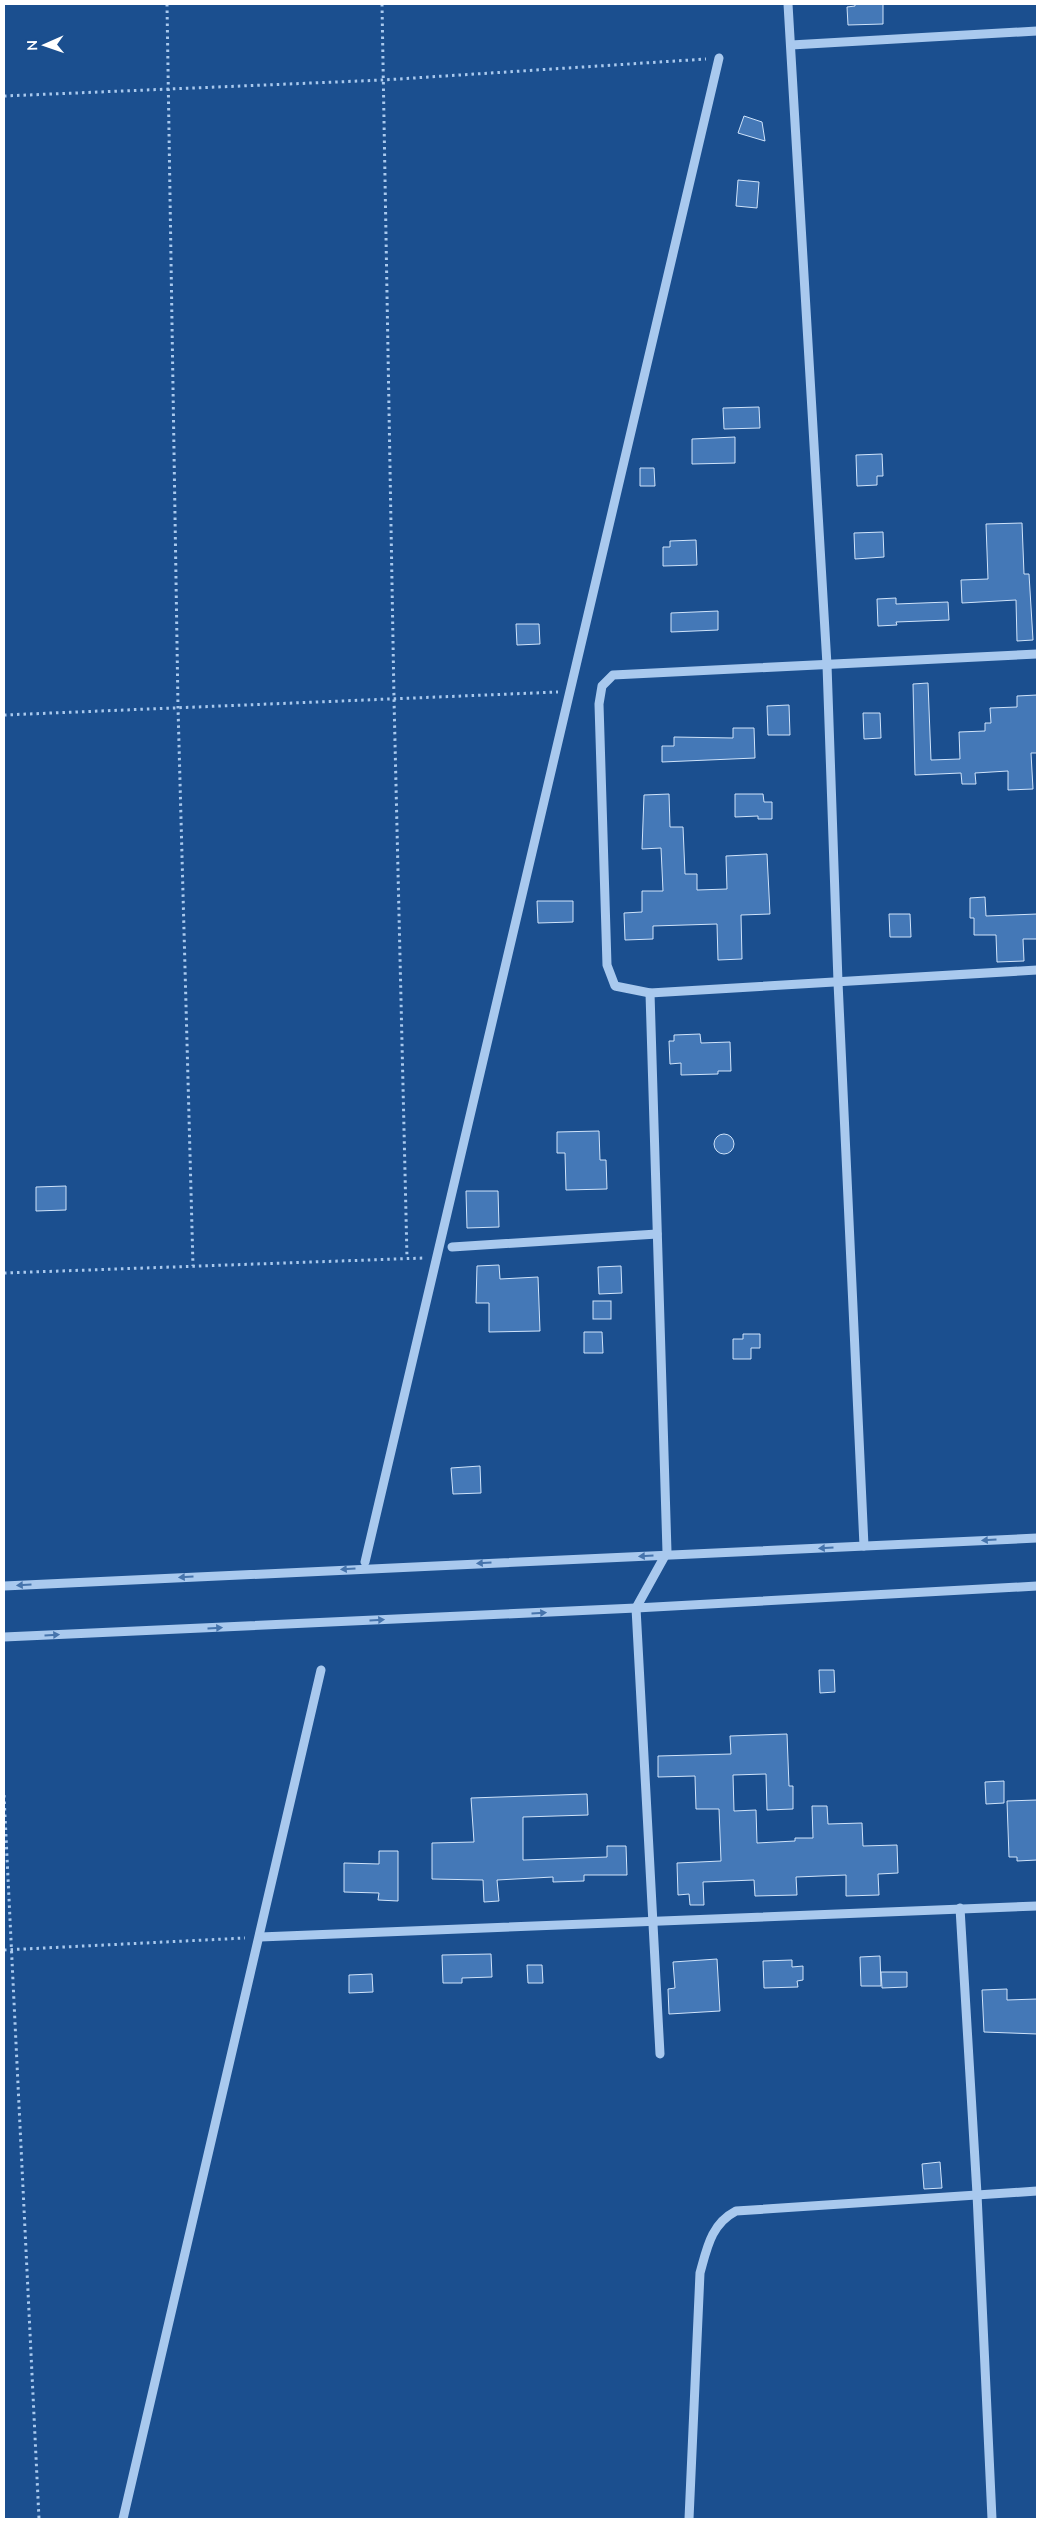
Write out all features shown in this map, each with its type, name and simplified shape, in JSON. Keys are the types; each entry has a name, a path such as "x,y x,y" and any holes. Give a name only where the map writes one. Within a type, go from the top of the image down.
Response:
{"street":[{"path":"788,4 827,665 838,982 864,1546"},
{"path":"791,45 1037,31"},
{"path":"365,1562 719,58"},
{"path":"1037,654 613,675 602,686 599,704 607,965 615,986 650,993 1037,970"},
{"path":"650,993 665,1555 636,1608 660,2054"},
{"path":"452,1247 657,1234"},
{"path":"4,1586 1037,1538"},
{"path":"4,1638 636,1608 1037,1586"},
{"path":"124,2519 321,1670"},
{"path":"260,1937 1037,1906"},
{"path":"960,1908 977,2194 992,2519"},
{"path":"689,2519 700,2273 709,2243 722,2218 736,2211 1037,2191"}],"path":[{"path":"167,4 178,708 193,1266"},
{"path":"382,4 394,699 407,1258"},
{"path":"4,96 383,80 719,58"},
{"path":"4,714 570,692"},
{"path":"4,1273 437,1257"},
{"path":"4,1794 39,2519"},
{"path":"4,1950 260,1937"}],"building":[{"path":"855,4 883,4 883,24 848,25 847,7 855,6"},
{"path":"744,116 762,122 765,141 738,133"},
{"path":"738,180 759,182 757,208 736,206"},
{"path":"759,407 760,428 724,429 723,408"},
{"path":"735,437 735,463 692,464 692,439"},
{"path":"882,454 883,476 877,476 877,485 857,486 856,455"},
{"path":"640,468 654,468 655,486 640,486"},
{"path":"1022,523 1024,574 1029,574 1033,640 1017,641 1016,600 962,603 961,580 988,579 986,524"},
{"path":"883,532 884,557 855,559 854,533"},
{"path":"696,540 697,565 663,566 663,547 670,547 670,541"},
{"path":"896,598 896,604 948,602 949,620 896,622 897,625 878,626 877,599"},
{"path":"718,611 718,630 671,632 671,613"},
{"path":"516,624 539,624 540,644 517,645"},
{"path":"928,683 931,760 960,759 959,732 985,731 985,723 991,723 990,708 1017,707 1017,696 1037,695 1037,753 1031,753 1033,789 1008,790 1008,771 975,773 976,784 962,784 961,773 915,775 913,684"},
{"path":"789,705 790,735 768,735 767,706"},
{"path":"863,713 880,713 881,738 864,739"},
{"path":"733,728 754,728 755,758 662,762 662,746 674,746 674,737 733,738"},
{"path":"669,794 670,827 683,827 685,874 697,874 697,890 727,889 726,856 767,854 770,914 741,915 742,959 718,960 717,924 653,926 653,939 625,940 624,913 642,912 642,891 663,891 661,848 642,849 644,795"},
{"path":"735,794 763,794 764,802 772,802 772,819 758,819 758,816 735,817"},
{"path":"985,897 986,916 1037,914 1037,939 1023,939 1024,961 997,962 996,935 974,935 974,918 970,918 970,898"},
{"path":"537,901 573,901 573,922 538,923"},
{"path":"889,914 910,914 911,937 890,937"},
{"path":"700,1034 701,1043 730,1042 731,1071 718,1071 718,1074 681,1075 681,1063 670,1064 669,1041 674,1041 674,1035"},
{"path":"599,1131 600,1160 606,1160 607,1189 566,1190 565,1153 557,1153 557,1132"},
{"path":"724,1134 731,1137 734,1144 731,1151 724,1154 717,1151 714,1144 717,1137"},
{"path":"66,1186 66,1210 36,1211 36,1187"},
{"path":"466,1191 498,1191 499,1227 467,1228"},
{"path":"499,1265 500,1279 538,1277 540,1331 489,1332 489,1303 476,1303 477,1266"},
{"path":"621,1266 622,1293 599,1294 598,1267"},
{"path":"593,1301 611,1301 611,1319 593,1319"},
{"path":"584,1332 602,1332 603,1353 584,1353"},
{"path":"743,1334 760,1334 760,1348 751,1348 751,1359 733,1359 733,1339 743,1339"},
{"path":"480,1466 481,1493 453,1494 451,1468"},
{"path":"819,1670 834,1670 835,1692 820,1693"},
{"path":"787,1734 789,1786 793,1786 793,1809 767,1810 766,1774 733,1775 734,1811 756,1810 757,1843 795,1841 795,1838 813,1838 812,1806 827,1806 828,1824 862,1823 863,1846 897,1845 898,1873 878,1874 879,1895 846,1896 846,1875 796,1877 797,1895 755,1896 754,1880 703,1882 704,1905 690,1905 689,1894 678,1895 677,1863 721,1861 719,1809 696,1809 695,1776 658,1777 658,1756 731,1754 730,1736"},
{"path":"1004,1781 1004,1803 986,1804 985,1782"},
{"path":"587,1794 588,1815 523,1817 523,1860 607,1857 607,1846 626,1846 627,1875 584,1875 584,1881 553,1882 553,1877 497,1880 499,1901 484,1902 483,1880 432,1879 432,1843 474,1842 471,1798"},
{"path":"1037,1800 1037,1860 1017,1861 1017,1857 1009,1857 1007,1801"},
{"path":"379,1851 398,1851 398,1901 378,1900 379,1893 344,1892 344,1863 379,1864"},
{"path":"491,1954 492,1977 462,1978 462,1983 443,1983 442,1955"},
{"path":"880,1956 881,1986 861,1986 860,1957"},
{"path":"717,1959 720,2011 669,2014 668,1989 675,1988 673,1962"},
{"path":"792,1960 792,1967 803,1966 803,1980 797,1981 798,1987 764,1988 763,1961"},
{"path":"527,1965 542,1965 543,1983 528,1983"},
{"path":"881,1972 907,1972 907,1987 882,1988"},
{"path":"372,1974 373,1992 349,1993 349,1975"},
{"path":"1007,1989 1007,2000 1037,1999 1037,2034 984,2032 982,1990"},
{"path":"940,2162 942,2188 924,2189 922,2164"}]}
